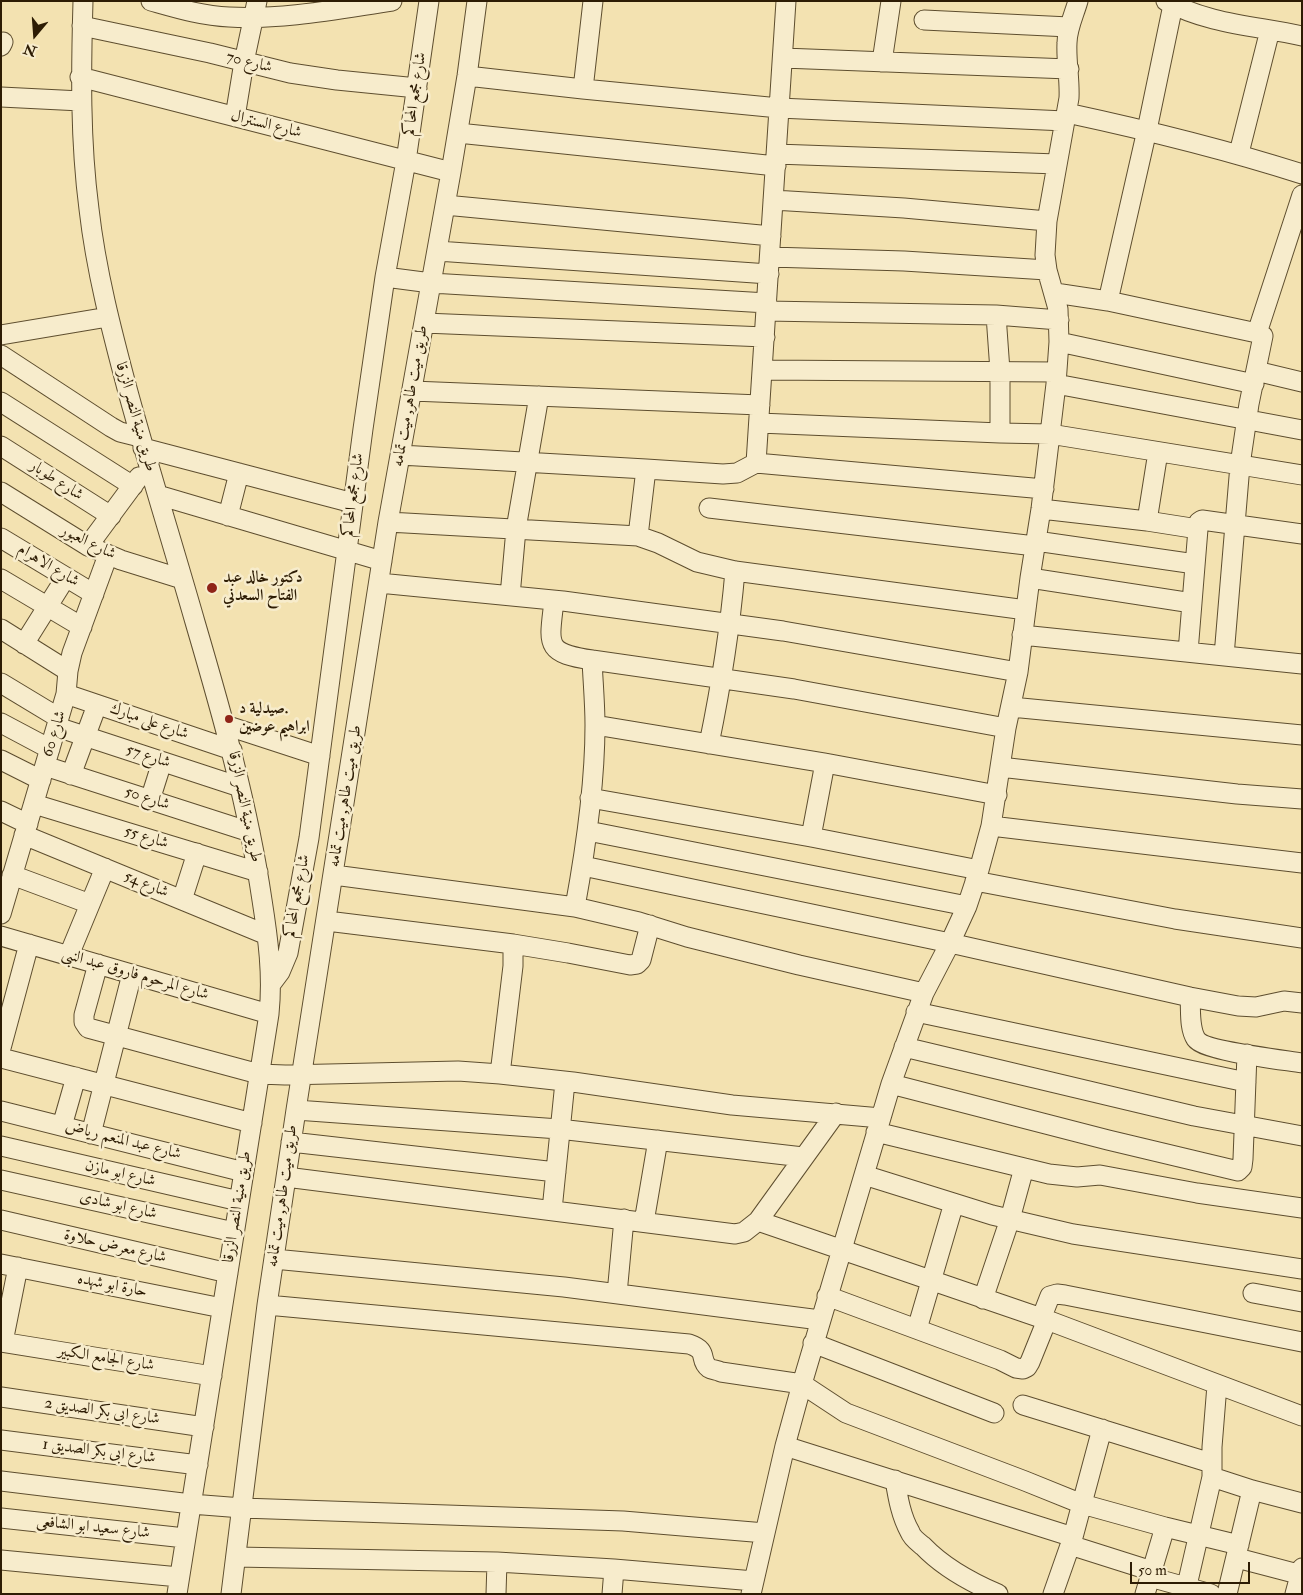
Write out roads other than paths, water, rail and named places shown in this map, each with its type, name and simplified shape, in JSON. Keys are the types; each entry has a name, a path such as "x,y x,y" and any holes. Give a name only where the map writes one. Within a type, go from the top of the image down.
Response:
{"street":[{"name":"طريق منية النصر الزرقا","path":"83,1 80,77 83,155 98,266 108,317 144,450 232,750 258,872 272,984 269,1014 198,1464 196,1504 185,1538 178,1586"},
{"path":"150,1 201,14 227,17 255,10 282,16 392,1"},
{"name":"شارع مجمع المحاكم","path":"272,984 280,972 288,953 309,838 385,277 406,161 429,1"},
{"name":"طريق ميت طاهر, ميت تمامه","path":"231,1594 236,1557 237,1508 291,1142 388,522 458,133 477,1"},
{"path":"583,90 593,1"},
{"path":"756,463 786,1"},
{"path":"882,62 891,1"},
{"path":"236,1557 497,1562 614,1569 753,1590 786,1446 813,1343 891,1084 924,993 967,906 991,826 1006,728 1018,672 1044,488 1056,378 1059,342 1058,320 1055,293 1047,270 1047,221 1066,117 1070,83 1067,42 1069,27 1078,1"},
{"path":"1108,301 1147,130 1169,3 1206,18 1302,36"},
{"path":"235,117 255,10"},
{"path":"924,20 1069,27"},
{"name":"شارع 70","path":"82,26 313,77 417,88"},
{"path":"1239,153 1270,30"},
{"path":"782,58 1069,68"},
{"path":"467,76 583,90 779,108 1066,117 1147,130 1239,153 1302,174"},
{"name":"شارع السنترال","path":"80,77 451,172"},
{"path":"1,97 81,101"},
{"path":"458,133 776,160 1057,164"},
{"path":"1257,333 1302,195"},
{"path":"773,200 904,208 1047,221"},
{"path":"445,206 771,236"},
{"path":"437,250 769,265 904,261 1047,270"},
{"path":"385,277 431,283 766,307 996,315 1058,320"},
{"path":"1055,293 1108,301 1257,333 1263,336 1240,465 1224,656"},
{"path":"996,315 1000,371 1000,434"},
{"path":"1,335 108,317"},
{"path":"424,323 764,337"},
{"path":"1059,342 1255,378 1302,382"},
{"path":"1,355 120,432 144,450 353,503"},
{"path":"762,370 1000,371 1056,378 1247,420 1302,430"},
{"path":"412,391 539,396 1000,434 1050,434 1302,475"},
{"path":"510,596 516,529 539,396"},
{"path":"1,402 133,486"},
{"name":"شارع طوبار","path":"1,446 111,516"},
{"path":"88,546 133,486 144,450"},
{"path":"1147,521 1158,452"},
{"path":"400,455 723,474 738,473 756,463 1044,488"},
{"path":"638,536 646,469"},
{"path":"228,516 239,473"},
{"name":"شارع العبور","path":"1,492 88,546 108,555 182,579"},
{"path":"158,496 382,561"},
{"path":"709,508 1036,543 1195,564"},
{"path":"1041,509 1198,529"},
{"path":"1188,652 1199,522 1202,520 1235,523 1302,534"},
{"path":"388,522 638,536 658,543 698,562 735,571 1026,610"},
{"name":"شارع الاهرام","path":"1,538 94,594"},
{"name":"شارع 60","path":"1,914 8,875 26,830 66,694 72,653 108,555"},
{"path":"709,744 722,679 735,571"},
{"path":"24,644 66,577"},
{"path":"1030,578 1192,603"},
{"path":"1,579 82,628"},
{"path":"379,583 554,601 783,631 1018,672"},
{"path":"554,601 550,635 554,647 563,654 592,660 794,689 1006,728"},
{"path":"1,629 68,671"},
{"path":"1022,635 1302,664"},
{"path":"575,907 588,831 595,725 592,660"},
{"name":"شارع 57","path":"1,683 58,723 85,736 240,787"},
{"name":"شارع على مبارك","path":"66,694 232,750"},
{"path":"71,775 97,704"},
{"path":"1011,707 1302,735"},
{"path":"1,723 45,765"},
{"path":"225,725 320,756"},
{"path":"595,725 825,763 997,795"},
{"path":"1,760 45,765"},
{"path":"150,800 162,762"},
{"path":"810,837 825,763"},
{"name":"شارع 50","path":"45,765 250,832"},
{"path":"1000,767 1238,794 1302,799"},
{"path":"590,798 810,837 1175,919 1302,938"},
{"name":"شارع 55","path":"34,804 258,872"},
{"name":"شارع 54","path":"1,812 26,830 105,868 267,935"},
{"path":"991,826 1302,863"},
{"path":"588,831 967,906"},
{"path":"182,900 197,853"},
{"path":"583,866 950,943 1190,997 1238,1006 1256,1007 1284,1001 1302,1003"},
{"path":"69,955 105,868"},
{"path":"8,875 90,904"},
{"path":"334,875 575,907 799,965 924,993"},
{"path":"327,921 513,944 630,965 637,964 641,960 650,925"},
{"name":"شارع المرحوم فاروق عبد النبى","path":"1,936 269,1014"},
{"path":"1,1048 29,944"},
{"path":"500,1074 513,966 513,944"},
{"path":"98,964 84,1015 84,1022 92,1030 259,1074 458,1071 573,1082 732,1105 836,1113 1049,1174 1077,1177 1100,1175 1197,1193 1302,1208"},
{"path":"91,1134 132,974"},
{"path":"1190,997 1192,1031 1198,1042 1206,1046 1302,1063"},
{"path":"916,1012 1246,1082"},
{"path":"904,1047 1194,1116 1302,1136"},
{"path":"891,1084 1238,1171 1242,1167 1247,1054"},
{"path":"1,1058 252,1123"},
{"path":"62,1126 76,1077"},
{"path":"552,1210 564,1082"},
{"path":"296,1110 559,1129 803,1157"},
{"name":"شارع عبد المنعم رياض","path":"1,1111 244,1172"},
{"path":"286,1177 735,1234 744,1232 758,1221 836,1113"},
{"path":"644,1222 658,1140"},
{"path":"291,1142 556,1172"},
{"name":"شارع ابو مازن","path":"1,1146 239,1201"},
{"path":"983,1299 1010,1219 1024,1168"},
{"path":"864,1175 992,1215 1073,1234 1302,1269"},
{"name":"شارع ابو شادى","path":"1,1180 234,1232"},
{"path":"917,1329 954,1203"},
{"path":"617,1294 624,1219"},
{"name":"شارع معرض حلاوة","path":"1,1220 228,1273"},
{"path":"758,1221 1044,1320 1302,1416"},
{"path":"274,1259 554,1286 820,1320"},
{"path":"2,1342 10,1266"},
{"name":"حارة ابو شهده","path":"10,1266 222,1308"},
{"path":"1253,1293 1302,1302"},
{"path":"827,1296 1000,1360 1016,1368 1023,1369 1030,1362 1050,1296 1052,1295 1065,1295 1302,1342"},
{"path":"267,1305 689,1344 702,1351 705,1364 709,1368 720,1372 802,1384 846,1413 1025,1480 1082,1504 1198,1535 1238,1551 1301,1572 1295,1594"},
{"name":"شارع الجامع الكبير","path":"2,1342 212,1376"},
{"path":"813,1343 994,1413"},
{"path":"1186,1591 1211,1470 1217,1385"},
{"name":"شارع ابى بكر الصديق 2","path":"1,1397 204,1427"},
{"path":"1023,1405 1102,1429 1211,1470 1252,1490 1302,1503"},
{"path":"1053,1594 1072,1541 1102,1429"},
{"name":"شارع ابى بكر الصديق 1","path":"1,1440 198,1464"},
{"path":"786,1446 895,1480 1072,1541 1149,1580 1186,1591 1211,1594"},
{"path":"895,1480 900,1512 910,1534 935,1559 974,1589 998,1594"},
{"path":"1,1481 237,1508 623,1521 765,1533"},
{"path":"1228,1594 1252,1490"},
{"name":"شارع سعيد ابو الشافعى","path":"1,1518 185,1538"},
{"path":"1149,1580 1164,1527"},
{"path":"1,1560 178,1586"},
{"path":"496,1594 497,1562"},
{"path":"612,1594 614,1569"}],"place":[{"name":"دكتور خالد عبد الفتاح السعدني","path":"212,588"},
{"name":"صيدلية د. ابراهيم عوضين","path":"229,719"}]}
